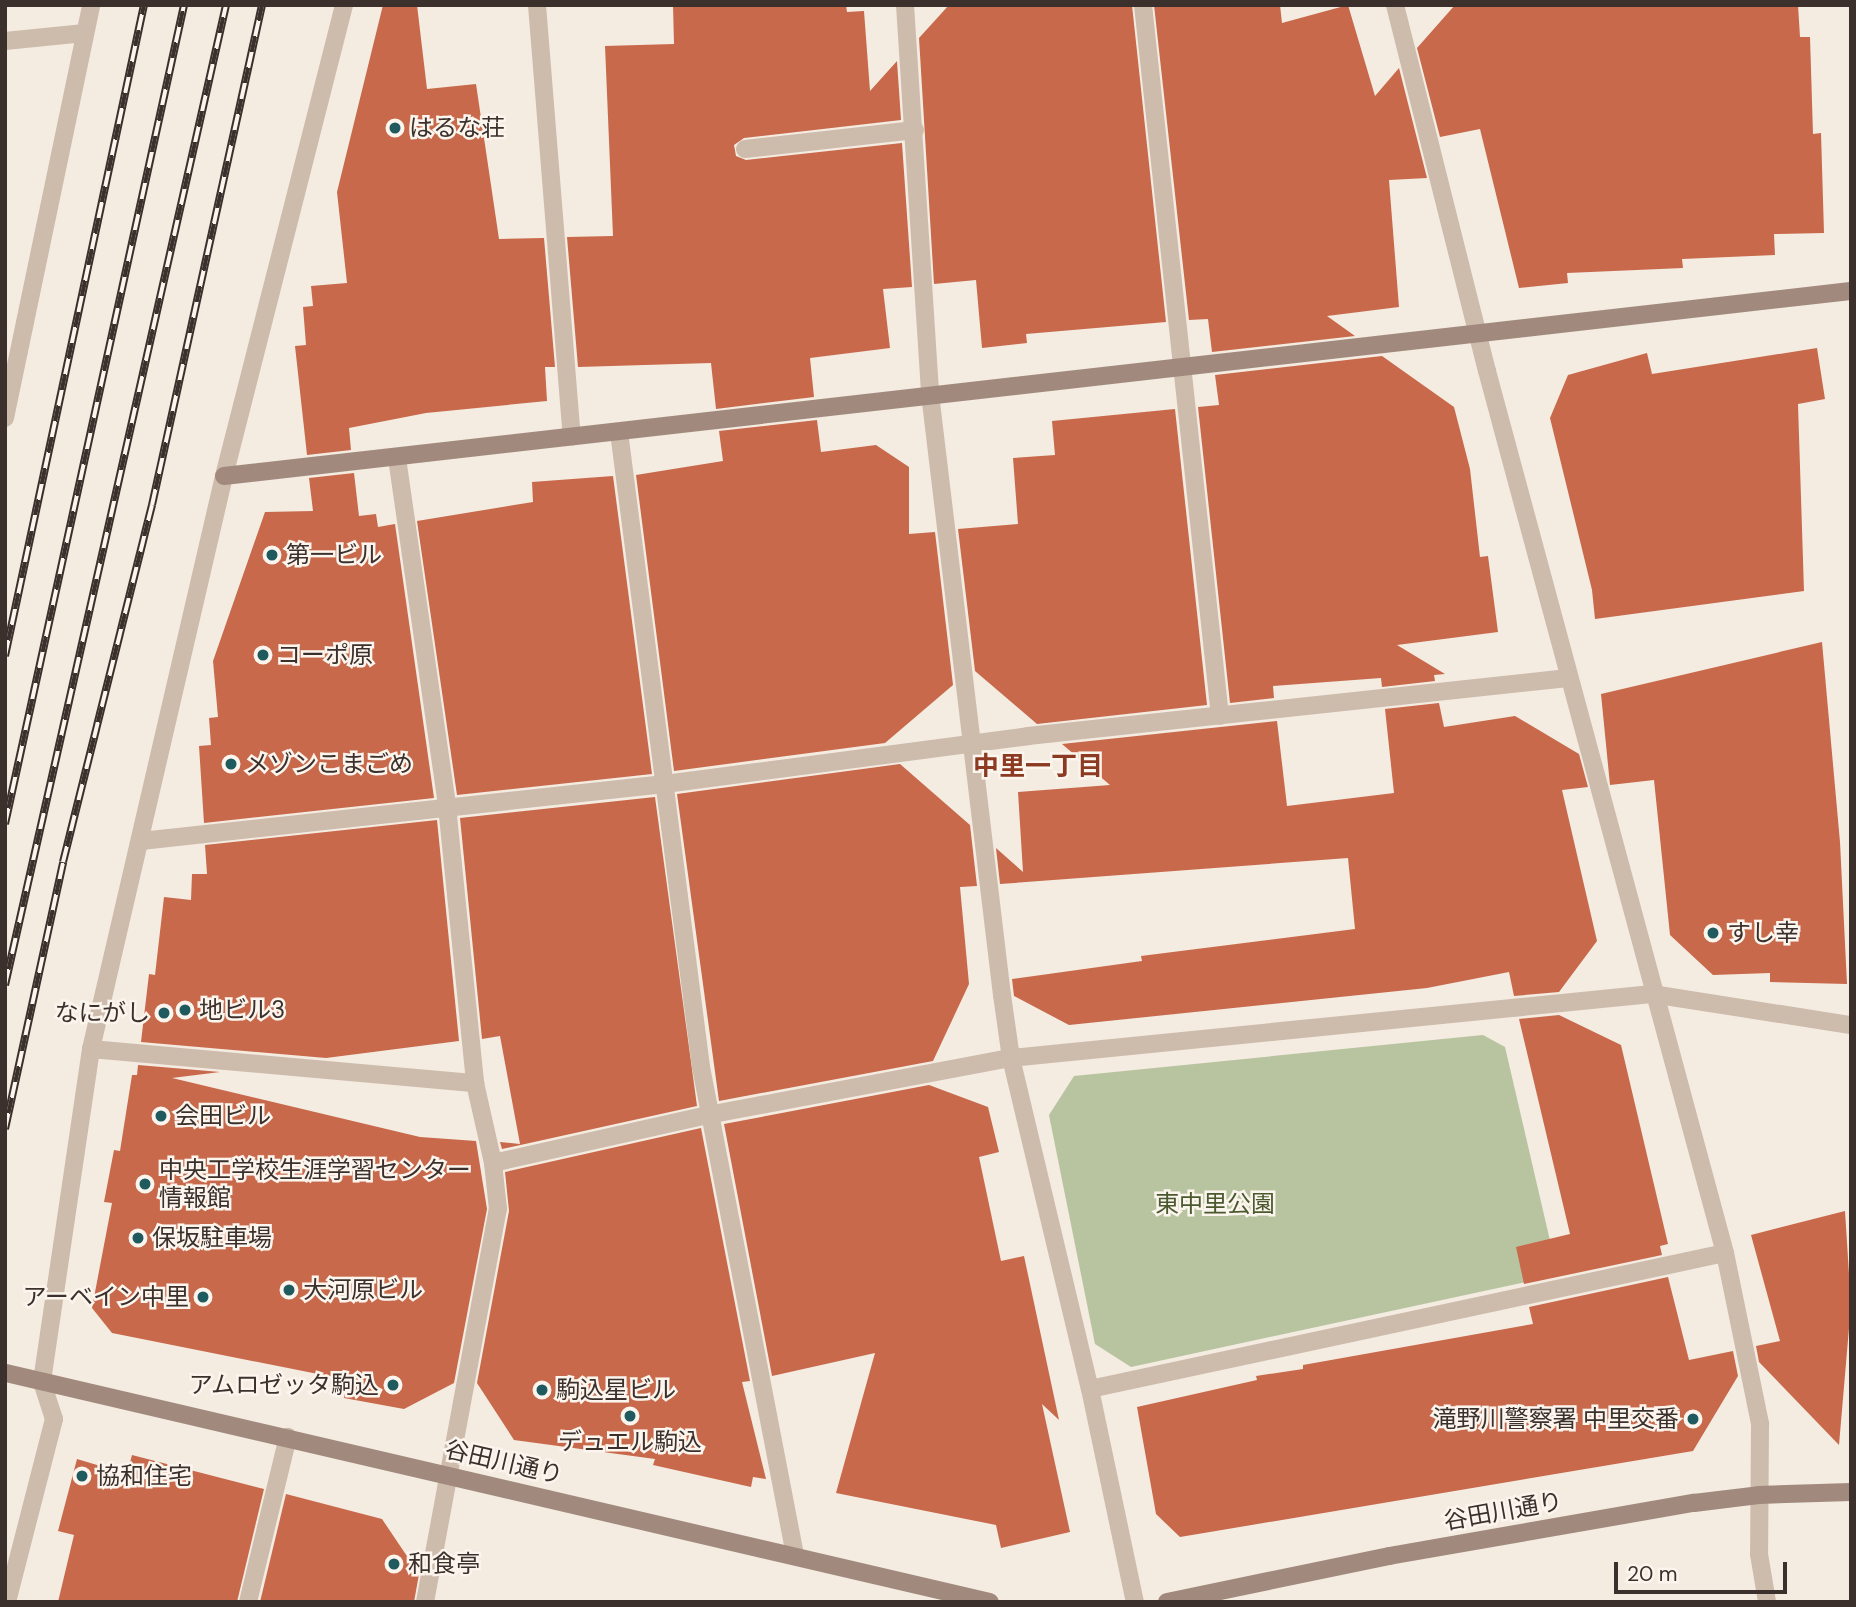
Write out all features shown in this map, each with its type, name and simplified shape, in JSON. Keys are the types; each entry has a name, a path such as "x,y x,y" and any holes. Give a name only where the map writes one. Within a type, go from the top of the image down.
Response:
{"street":[{"path":"5,418 91,5"},
{"path":"7,1602 54,1419 42,1381 91,1049 224,476 344,5"},
{"path":"537,5 572,437"},
{"path":"905,5 930,394 1011,1058 1090,1390 1135,1602"},
{"path":"1143,5 1220,716"},
{"path":"1395,5 1568,678 1652,994 1725,1253 1760,1424 1759,1555 1767,1602"},
{"path":"5,41 85,33"},
{"path":"745,149 915,130"},
{"path":"224,476 1180,365 1478,335 1851,290"},
{"path":"619,432 708,1115 795,1554"},
{"path":"397,458 447,806 475,1083 493,1163 498,1209 425,1602"},
{"path":"141,841 665,784 973,742 1568,678"},
{"path":"493,1163 708,1115 1011,1058 1652,994 1851,1025"},
{"path":"91,1049 475,1083"},
{"path":"1090,1390 1725,1253"},
{"name":"谷田川通り","path":"6,1373 795,1554 990,1602"},
{"path":"248,1602 288,1437"},
{"name":"谷田川通り","path":"1167,1602 1605,1517 1759,1495 1851,1492"}],"green space":[{"name":"東中里公園","path":"1483,1035 1505,1047 1558,1275 1131,1367 1095,1344 1049,1115 1074,1076"}],"building":[{"path":"383,5 417,5 427,89 476,84 499,239 544,238 555,367 545,367 547,401 426,413 349,428 351,450 307,455 295,346 306,345 303,307 313,306 311,286 347,283 337,192"},
{"path":"673,5 846,5 847,12 864,11 870,91 897,61 901,120 744,138 734,145 736,156 746,160 902,143 912,287 883,289 890,348 810,358 814,397 716,409 711,363 578,367 567,237 613,236 605,46 674,44"},
{"path":"949,5 1132,5 1166,322 1026,334 1027,343 982,348 976,280 934,284 919,38"},
{"path":"1154,5 1280,5 1282,23 1348,5 1375,96 1399,68 1427,178 1389,180 1399,307 1327,316 1355,336 1212,352 1208,319 1189,320"},
{"path":"1455,5 1798,5 1800,37 1810,37 1813,134 1821,133 1824,233 1774,234 1775,255 1682,259 1683,268 1567,273 1568,283 1519,288 1480,129 1440,137 1417,48"},
{"path":"1817,348 1825,399 1798,404 1804,591 1595,619 1592,590 1550,418 1568,375 1647,353 1652,374"},
{"path":"1382,356 1454,407 1470,469 1480,557 1488,556 1498,632 1397,645 1445,674 1434,675 1435,681 1382,687 1381,678 1273,686 1274,698 1230,703 1198,407 1219,405 1215,375"},
{"path":"1175,409 1207,705 1037,724 975,671 958,529 1018,524 1013,458 1055,455 1052,421"},
{"path":"817,420 821,452 876,445 909,467 909,534 935,532 953,685 885,743 674,771 636,475 723,461 719,431"},
{"path":"354,473 359,516 376,514 378,527 395,524 434,798 204,823 199,746 211,745 209,718 218,717 213,661 265,512 313,511 309,478"},
{"path":"613,476 652,774 457,795 417,521 533,502 532,482"},
{"path":"1822,642 1840,842 1847,984 1770,982 1770,973 1713,975 1670,935 1654,780 1610,785 1601,694"},
{"path":"1439,703 1444,727 1515,716 1579,754 1588,787 1562,790 1597,941 1559,992 1514,996 1509,972 1427,988 1069,1025 1014,996 1012,979 1142,961 1141,956 1355,929 1348,858 1000,884 996,848 1023,872 1018,792 1110,785 1062,744 1277,721 1287,806 1394,793 1385,709"},
{"path":"900,764 970,825 977,886 960,887 969,984 933,1061 719,1101 677,794"},
{"path":"655,797 697,1106 502,1149 500,1142 520,1144 500,1036 482,1039 460,818"},
{"path":"437,820 459,1041 326,1058 141,1042 149,974 155,975 164,897 191,900 192,874 207,874 205,845"},
{"path":"1559,1015 1621,1045 1668,1244 1660,1246 1662,1255 1524,1284 1516,1247 1570,1234 1519,1019"},
{"path":"138,1065 220,1072 172,1078 420,1137 476,1141 487,1209 454,1383 404,1409 344,1398 348,1380 112,1333 92,1308 112,1203 104,1202 114,1150 120,1151 132,1075 137,1075"},
{"path":"929,1085 988,1107 999,1152 979,1157 1001,1261 1024,1256 1059,1420 1042,1404 1070,1532 1001,1548 996,1525 836,1493 875,1353 772,1376 724,1124"},
{"path":"701,1128 750,1381 742,1382 766,1479 753,1477 751,1487 653,1465 655,1459 514,1440 477,1383 509,1211 505,1172"},
{"path":"1845,1211 1851,1305 1839,1445 1759,1362 1756,1346 1780,1341 1751,1235"},
{"path":"1668,1277 1689,1360 1733,1351 1738,1376 1693,1451 1180,1537 1156,1514 1137,1407 1257,1380 1256,1376 1303,1369 1303,1365 1533,1324 1529,1307"},
{"path":"132,1455 264,1489 237,1602 58,1602 74,1535 58,1531 77,1459 127,1474"},
{"path":"286,1494 382,1519 419,1574 414,1602 260,1602"}],"railway":[{"path":"5,656 144,5"},
{"path":"5,824 184,5"},
{"path":"5,985 226,5"},
{"path":"5,1129 63,862 152,505 262,5"}],"place":[{"name":"はるな荘","path":"395,128"},
{"name":"第一ビル","path":"272,555"},
{"name":"コーポ原","path":"263,655"},
{"name":"メゾンこまごめ","path":"231,764"},
{"name":"すし幸","path":"1713,933"},
{"name":"地ビル3","path":"185,1010"},
{"name":"なにがし","path":"164,1013"},
{"name":"会田ビル","path":"161,1116"},
{"name":"中央工学校生涯学習センター 情報館","path":"145,1184"},
{"name":"保坂駐車場","path":"138,1238"},
{"name":"大河原ビル","path":"289,1290"},
{"name":"アーベイン中里","path":"203,1297"},
{"name":"アムロゼッタ駒込","path":"393,1385"},
{"name":"駒込星ビル","path":"542,1390"},
{"name":"デュエル駒込","path":"630,1416"},
{"name":"滝野川警察署 中里交番","path":"1693,1419"},
{"name":"協和住宅","path":"82,1476"},
{"name":"和食亭","path":"394,1564"}],"district":[{"name":"中里一丁目","path":"1038,767"}]}
